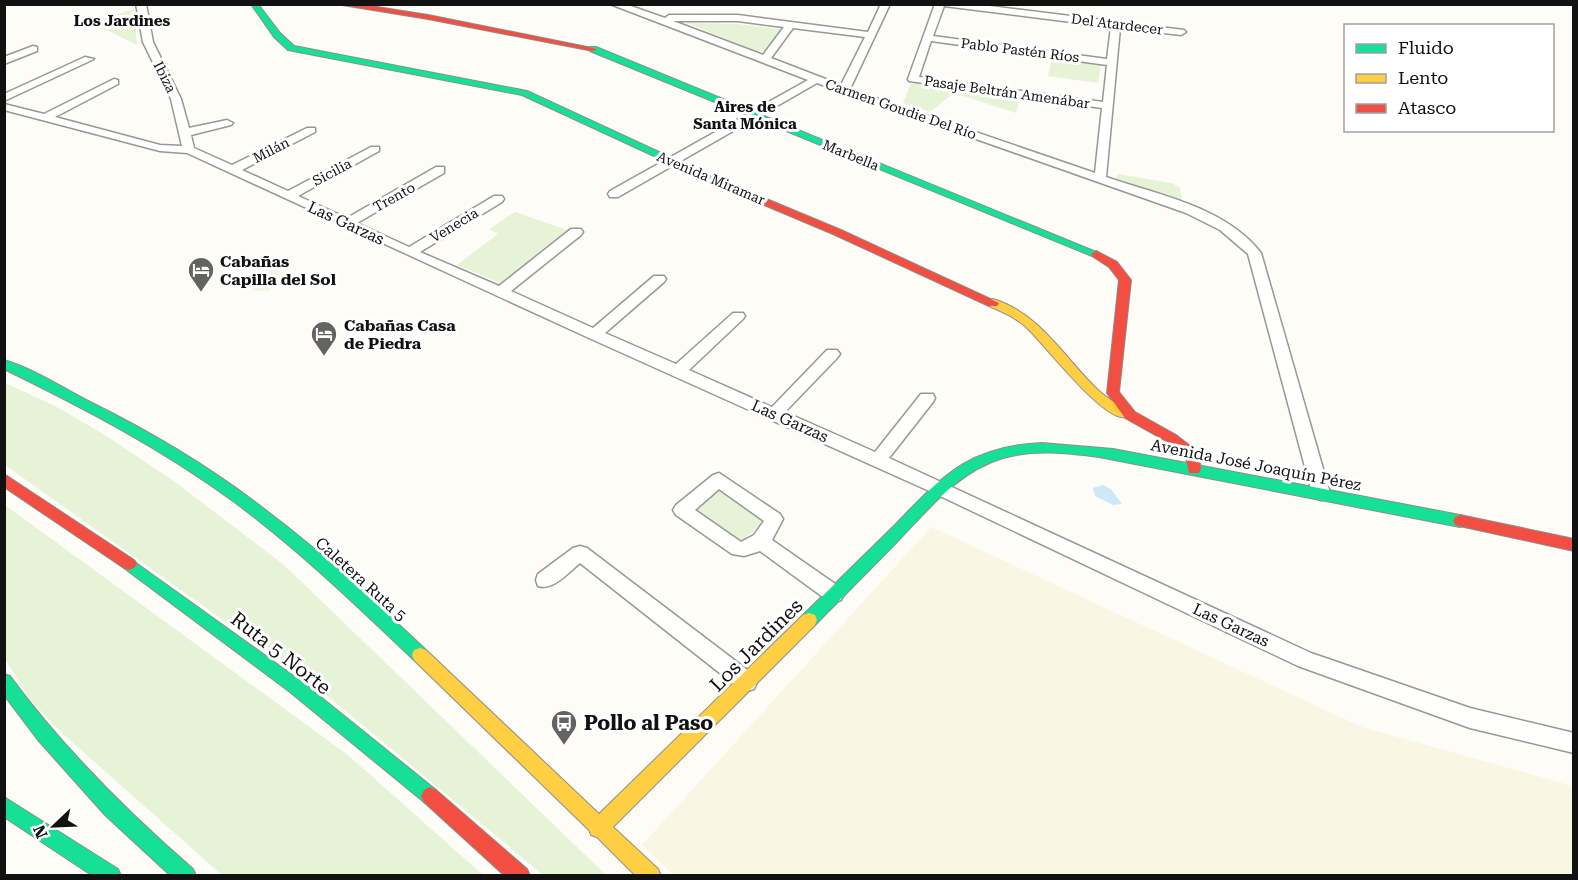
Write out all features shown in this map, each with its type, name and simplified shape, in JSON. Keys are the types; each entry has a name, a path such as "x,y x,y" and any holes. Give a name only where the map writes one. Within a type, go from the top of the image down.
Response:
{"main road":[{"name":"Avenida Miramar","path":"254,4 274,27 282,42 294,49 524,93 672,162 837,232 1018,315 1032,326 1106,404 1121,415 1139,422"},
{"name":"Marbella","path":"339,4 575,43 1054,236 1111,263 1125,280 1113,393 1123,409 1139,422 1170,438 1193,456 1194,470"},
{"name":"Caletera Ruta 5","path":"4,364 77,399 165,449 237,496 275,525 369,607 598,828 651,876"},
{"name":"Avenida José Joaquín Pérez","path":"942,489 957,474 975,463 1007,451 1030,448 1078,450 1321,493 1574,545"},
{"name":"Ruta 5 Norte","path":"4,479 138,570 253,655 394,767 520,876"},
{"name":"Los Jardines","path":"598,828 942,489"},
{"path":"4,681 22,708 82,777 186,876"},
{"path":"4,806 111,876"}],"street":[{"name":"Ibiza","path":"141,4 148,42 176,99 189,150"},
{"name":"Carmen Goudie Del Río","path":"614,4 657,18 844,90 1212,218 1229,228 1243,239 1254,253 1321,493"},
{"path":"844,90 886,4"},
{"name":"Del Atardecer","path":"943,4 1036,10 1116,24 1181,32"},
{"name":"Pasaje Beltrán Amenábar","path":"943,4 913,79 1108,106"},
{"path":"657,18 738,18 871,35"},
{"path":"765,59 791,24"},
{"path":"1100,179 1116,24"},
{"name":"Pablo Pastén Ríos","path":"928,38 1112,63"},
{"path":"4,61 33,49"},
{"path":"4,98 89,59"},
{"path":"614,194 817,79"},
{"path":"45,118 114,82"},
{"name":"Las Garzas","path":"4,107 160,148 189,150 594,335 942,489 1315,664 1470,718 1574,743"},
{"path":"184,133 227,123"},
{"name":"Milán","path":"232,170 311,130"},
{"name":"Sicilia","path":"288,196 375,149"},
{"name":"Trento","path":"347,223 440,170"},
{"name":"Venecia","path":"410,252 498,199"},
{"path":"501,292 576,232"},
{"path":"594,335 658,279"},
{"path":"678,371 738,316"},
{"path":"774,414 832,354"},
{"path":"878,460 927,398"},
{"path":"719,480 774,519 772,526 760,541 745,550 738,549 682,510 719,480"},
{"path":"760,541 834,594"},
{"path":"545,580 580,554 747,682"}],"shaded area":[{"path":"931,527 1362,727 1573,786 1573,875 675,876 642,845"}],"green space":[{"path":"134,9 137,45 109,31 85,24"},
{"path":"687,23 737,24 779,29 780,31 767,50 758,52"},
{"path":"1052,59 1101,65 1098,83 1048,76"},
{"path":"911,83 1020,98 1016,113 954,93 930,112 903,103"},
{"path":"1118,174 1172,183 1180,188 1182,200 1116,178"},
{"path":"515,212 567,230 501,283 457,265 498,234 489,229"},
{"path":"287,260 269,291 252,291 268,261"},
{"path":"5,383 55,406 105,435 175,482 284,565 606,875 543,875 317,687 5,465"},
{"path":"713,491 722,491 761,518 761,524 742,541 733,541 694,513 695,507"},
{"path":"5,505 348,755 483,875 222,875 64,735 29,699 5,659"}],"water":[{"path":"1103,485 1111,489 1122,504 1113,505 1095,496 1093,488"}],"traffic: fast":[{"path":"254,4 277,35 291,48 524,93 723,184"},
{"path":"593,49 1096,254"},
{"path":"4,364 124,425 182,459 238,497 309,553 420,655"},
{"path":"809,620 955,477 984,460 1014,451 1056,448 1113,454 1460,521"},
{"path":"129,564 296,687 430,796"},
{"path":"4,681 44,735 66,760 112,808 186,876"},
{"path":"4,806 111,876"}],"traffic: slow":[{"path":"993,303 1018,315 1032,326 1095,394 1121,414"},
{"path":"598,828 809,620"},
{"path":"420,655 651,876"}],"traffic: jam":[{"path":"339,4 428,17 593,49"},
{"path":"723,184 837,232 993,303"},
{"path":"1096,254 1113,264 1125,280 1113,393 1130,415 1171,438 1193,456 1194,469"},
{"path":"4,479 129,564"},
{"path":"1460,521 1574,545"},
{"path":"430,796 520,876"}],"place":[{"name":"Cabañas Capilla del Sol","path":"201,293"},
{"name":"Cabañas Casa de Piedra","path":"324,357"},
{"name":"Pollo al Paso","path":"564,746"}],"district":[{"name":"Los Jardines","path":"122,21"},
{"name":"Aires de Santa Mónica","path":"745,116"}]}
